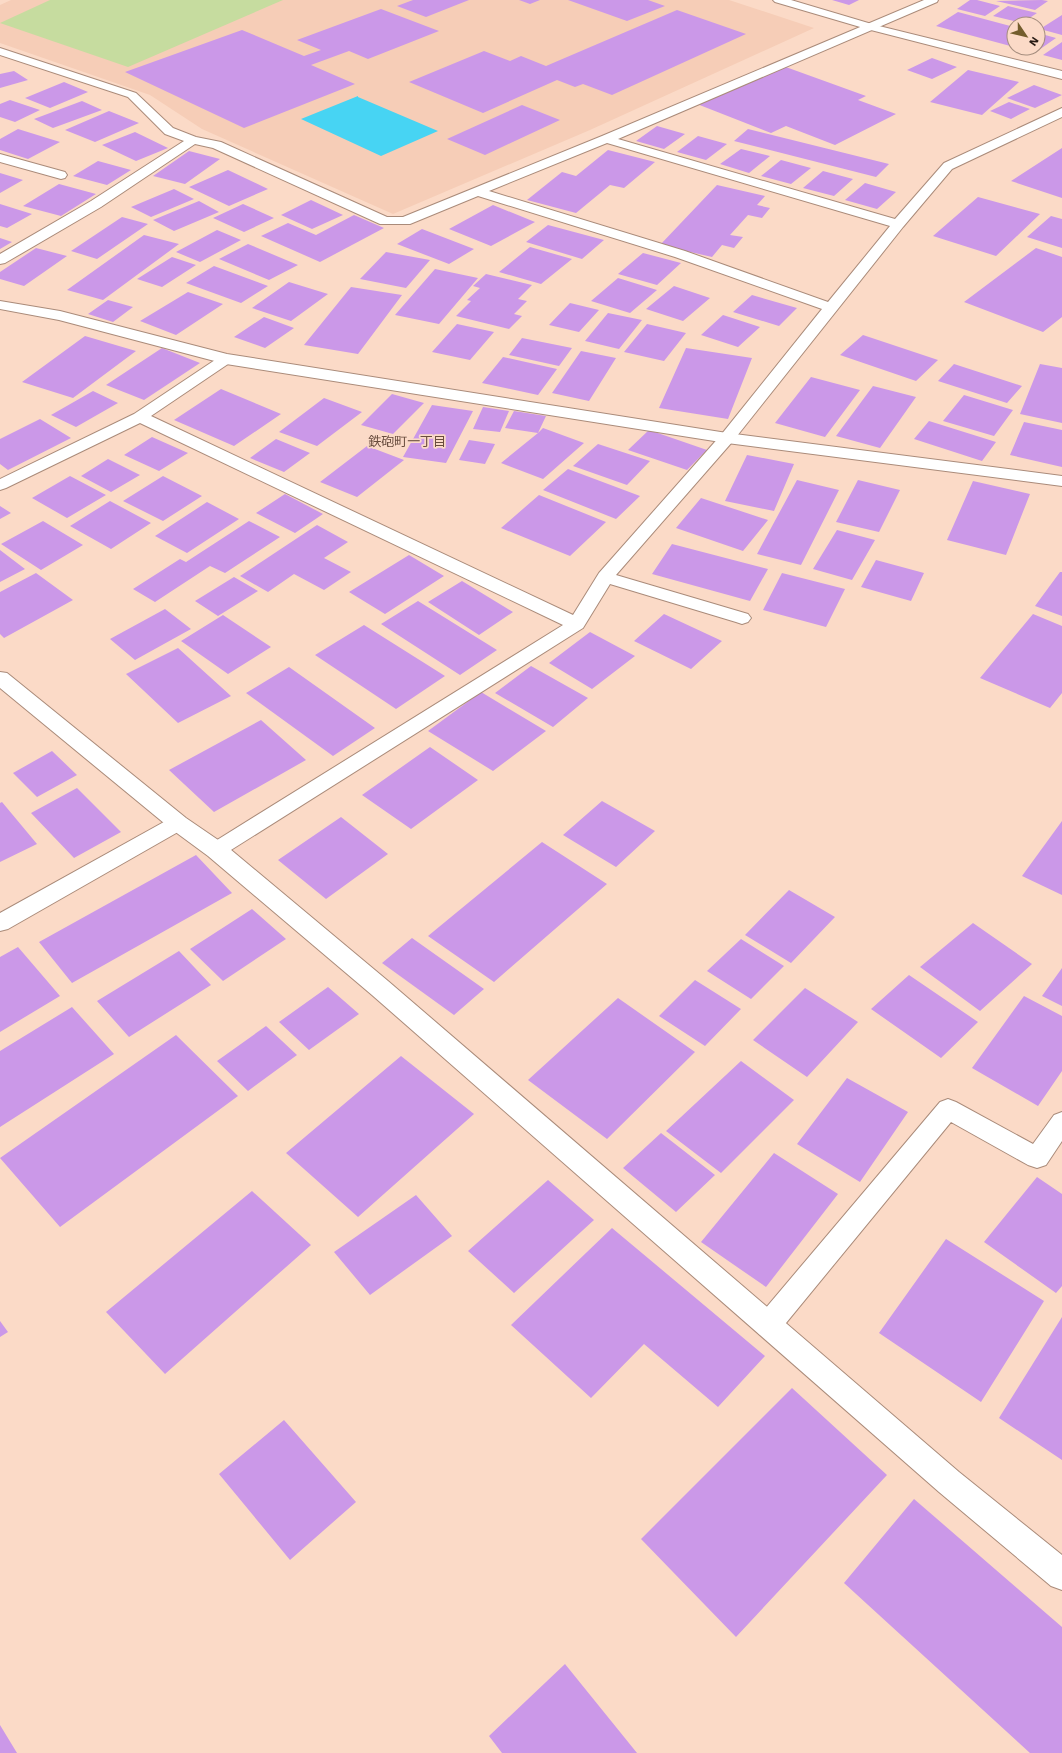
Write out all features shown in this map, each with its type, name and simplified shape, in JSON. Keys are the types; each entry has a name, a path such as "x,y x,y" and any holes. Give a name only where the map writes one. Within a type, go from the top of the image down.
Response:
{"street":[{"path":"778,0 871,27 1062,75"},
{"path":"0,305 60,316 226,359 727,438 1062,481"},
{"path":"0,678 178,823 216,850 380,988 949,1482 1062,1575"}],"lane":[{"path":"0,51 132,95 168,131 192,140 217,145 385,221 405,221 606,139 933,0"},
{"path":"216,850 577,624 605,577 727,438 830,307 948,166 1062,112"},
{"path":"606,139 898,224"},
{"path":"0,260 96,204 192,140"},
{"path":"0,158 61,176"},
{"path":"478,192 680,254 830,307"},
{"path":"0,484 140,417 226,359"},
{"path":"140,417 577,624"},
{"path":"605,577 742,618"},
{"path":"0,923 178,823"},
{"path":"768,1325 948,1109 1037,1158 1062,1122"}],"shaded area":[{"path":"11,0 729,0 814,28 590,130 393,214 202,129 150,95 0,43 0,5"}],"green space":[{"path":"50,0 283,0 128,67 0,23"}],"water":[{"path":"358,96 438,131 381,156 301,119"}],"building":[{"path":"413,0 469,0 426,17 397,6"},
{"path":"519,0 540,0 530,4"},
{"path":"568,0 648,0 665,6 627,21"},
{"path":"832,0 859,0 849,5"},
{"path":"970,0 977,0 1000,6 985,16 957,9"},
{"path":"996,1 1048,1 1035,10"},
{"path":"1008,6 1037,13 1032,16 1006,16 1006,19 993,16"},
{"path":"381,9 439,31 368,59 349,51 311,65 355,84 244,128 125,72 242,30 304,56 321,50 297,40"},
{"path":"677,10 746,34 612,95 583,84 575,87 557,80 483,113 409,82 484,51 510,61 521,56 546,66"},
{"path":"958,12 1006,25 1006,45 936,26"},
{"path":"1062,15 1062,35 1046,31 1046,25"},
{"path":"1046,35 1056,38 1046,45"},
{"path":"1062,42 1062,60 1046,56 1046,53"},
{"path":"932,58 957,67 932,79 907,70"},
{"path":"783,66 866,96 858,100 896,114 835,145 786,126 771,133 697,104"},
{"path":"968,70 1019,82 982,115 930,102"},
{"path":"14,71 28,80 0,88 0,74"},
{"path":"64,82 88,92 50,108 25,98"},
{"path":"1034,85 1062,95 1035,108 1007,98"},
{"path":"10,100 40,110 15,122 0,117 0,104"},
{"path":"82,101 102,110 53,128 34,119"},
{"path":"1009,102 1030,109 1011,119 990,111"},
{"path":"522,105 560,120 485,155 447,139"},
{"path":"109,111 139,123 95,142 65,130"},
{"path":"657,126 685,134 664,149 636,141"},
{"path":"18,129 60,142 28,159 0,150 0,139"},
{"path":"748,129 889,164 876,177 734,141"},
{"path":"135,132 168,148 136,161 102,145"},
{"path":"698,136 727,144 706,160 677,152"},
{"path":"1062,148 1062,198 1011,181"},
{"path":"741,149 770,156 749,173 720,164"},
{"path":"608,150 655,162 624,188 610,185 576,213 527,200 562,172 576,176"},
{"path":"189,151 220,159 185,184 153,176"},
{"path":"781,160 811,168 791,184 761,176"},
{"path":"98,161 131,170 107,185 73,176"},
{"path":"228,170 268,189 229,206 189,187"},
{"path":"823,171 853,179 834,196 803,188"},
{"path":"0,173 23,180 0,193"},
{"path":"865,183 896,192 877,209 845,200"},
{"path":"59,184 96,194 61,216 23,206"},
{"path":"717,185 765,196 757,205 770,208 762,218 748,215 730,235 743,237 734,248 722,245 712,257 660,245"},
{"path":"174,189 194,199 151,217 131,207"},
{"path":"978,197 1040,214 996,256 933,236"},
{"path":"311,200 343,215 312,229 281,215"},
{"path":"199,201 219,212 174,231 153,220"},
{"path":"0,204 32,214 7,228 0,226"},
{"path":"243,204 274,218 244,232 213,218"},
{"path":"493,205 535,222 491,246 449,229"},
{"path":"354,215 384,228 320,262 261,236 288,223 316,235"},
{"path":"1051,216 1062,219 1062,248 1027,237"},
{"path":"122,217 148,224 97,259 71,251"},
{"path":"548,225 604,240 582,259 526,242"},
{"path":"422,229 474,249 449,264 397,244"},
{"path":"217,230 241,240 200,262 176,252"},
{"path":"144,235 179,244 103,300 67,290"},
{"path":"0,238 12,242 0,249"},
{"path":"248,244 298,265 269,280 219,259"},
{"path":"530,247 572,259 541,284 499,272"},
{"path":"36,248 67,256 24,286 0,279 0,272"},
{"path":"1036,248 1062,257 1062,317 1043,332 964,302"},
{"path":"386,252 430,260 406,288 360,279"},
{"path":"643,253 681,263 657,285 618,274"},
{"path":"172,257 196,265 162,287 137,279"},
{"path":"214,266 268,286 241,303 186,283"},
{"path":"435,269 478,278 439,324 395,315"},
{"path":"486,274 532,285 518,299 527,301 514,314 522,316 509,329 456,316 471,301 467,300 480,288 473,286"},
{"path":"618,278 657,290 630,313 591,301"},
{"path":"289,282 328,294 291,321 252,308"},
{"path":"674,286 710,298 683,321 646,309"},
{"path":"351,287 402,295 358,354 304,345"},
{"path":"188,292 223,304 176,335 140,321"},
{"path":"752,295 797,308 779,326 733,312"},
{"path":"108,300 133,307 113,322 88,314"},
{"path":"570,303 599,310 579,332 549,325"},
{"path":"608,313 642,320 619,349 585,341"},
{"path":"723,315 760,327 738,347 701,335"},
{"path":"264,317 294,328 265,348 234,337"},
{"path":"457,324 494,332 470,360 432,352"},
{"path":"647,324 686,333 664,361 624,352"},
{"path":"863,335 938,360 916,381 840,355"},
{"path":"85,336 136,351 73,398 22,382"},
{"path":"522,338 572,348 559,366 509,355"},
{"path":"162,348 200,363 144,400 106,385"},
{"path":"686,348 752,358 728,419 659,408"},
{"path":"581,351 616,358 589,401 552,393"},
{"path":"503,357 557,369 538,395 482,383"},
{"path":"954,364 1022,386 1007,403 938,381"},
{"path":"1040,364 1062,368 1062,423 1020,414"},
{"path":"811,377 860,390 825,437 775,423"},
{"path":"873,386 916,397 880,448 836,436"},
{"path":"221,389 281,414 234,446 174,420"},
{"path":"93,391 118,403 76,427 51,415"},
{"path":"392,394 424,403 393,434 361,425"},
{"path":"964,395 1013,410 994,436 943,421"},
{"path":"324,398 362,412 317,446 279,432"},
{"path":"432,405 473,411 446,463 403,457"},
{"path":"483,407 509,411 500,432 473,429"},
{"path":"514,411 546,416 538,433 505,428"},
{"path":"40,419 71,438 8,470 0,464 0,439"},
{"path":"929,421 996,442 982,461 914,439"},
{"path":"1024,422 1062,430 1062,467 1010,455"},
{"path":"543,428 584,443 543,479 501,463"},
{"path":"649,430 707,450 687,470 628,450"},
{"path":"152,437 188,453 159,471 124,455"},
{"path":"276,439 310,453 284,472 250,458"},
{"path":"469,440 495,444 485,464 459,460"},
{"path":"598,444 650,461 627,485 573,466"},
{"path":"367,446 404,460 357,497 320,482"},
{"path":"747,455 794,464 774,511 725,501"},
{"path":"108,459 140,475 111,492 81,476"},
{"path":"568,469 640,496 616,519 543,490"},
{"path":"70,476 106,495 67,518 32,498"},
{"path":"163,476 202,496 163,521 123,501"},
{"path":"797,480 839,490 801,565 757,554"},
{"path":"858,480 900,490 879,532 836,522"},
{"path":"973,481 1030,494 1006,555 947,540"},
{"path":"285,494 323,514 295,533 256,513"},
{"path":"539,495 606,522 570,556 501,528"},
{"path":"701,498 768,520 743,551 676,528"},
{"path":"110,501 151,523 111,549 70,526"},
{"path":"207,502 239,519 187,553 155,536"},
{"path":"0,506 11,513 0,519"},
{"path":"43,521 83,545 41,570 1,544"},
{"path":"249,521 280,537 225,573 210,566 155,602 133,589 180,559 186,562"},
{"path":"317,525 348,542 324,558 351,572 324,590 294,574 268,592 240,576"},
{"path":"837,530 875,540 852,580 813,569"},
{"path":"672,544 768,569 750,601 652,574"},
{"path":"0,550 25,569 0,582"},
{"path":"409,555 444,576 385,614 349,592"},
{"path":"876,560 924,573 911,601 861,587"},
{"path":"1060,572 1062,572 1062,616 1035,606"},
{"path":"36,573 73,600 4,638 0,634 0,592"},
{"path":"782,573 845,589 826,627 763,610"},
{"path":"234,577 258,591 218,616 195,601"},
{"path":"462,581 513,612 479,635 428,602"},
{"path":"418,601 497,650 460,675 381,624"},
{"path":"165,609 191,629 135,660 110,639"},
{"path":"664,614 722,641 691,669 634,641"},
{"path":"1033,614 1062,626 1062,693 1050,708 980,678"},
{"path":"223,615 271,647 228,674 181,641"},
{"path":"364,625 445,676 396,709 315,655"},
{"path":"590,632 635,656 592,689 549,663"},
{"path":"178,648 231,696 178,723 126,674"},
{"path":"531,666 588,698 553,727 495,693"},
{"path":"289,667 375,728 333,756 246,693"},
{"path":"481,692 546,731 493,771 428,731"},
{"path":"261,720 306,760 214,812 169,770"},
{"path":"430,747 478,780 411,829 362,795"},
{"path":"52,751 77,775 37,797 13,773"},
{"path":"77,788 121,832 74,858 31,813"},
{"path":"602,801 655,831 616,867 563,835"},
{"path":"2,802 37,844 0,862 0,803"},
{"path":"341,817 388,854 326,899 278,860"},
{"path":"1062,821 1062,895 1022,876"},
{"path":"542,842 607,884 494,982 428,936"},
{"path":"196,855 232,893 72,983 39,942"},
{"path":"789,890 835,917 791,963 745,935"},
{"path":"252,909 286,939 223,981 190,949"},
{"path":"973,923 1032,964 980,1011 920,967"},
{"path":"412,938 484,989 454,1015 382,963"},
{"path":"741,939 784,966 751,999 707,971"},
{"path":"18,947 60,996 0,1032 0,957"},
{"path":"179,951 211,985 129,1037 97,1001"},
{"path":"1062,968 1062,1006 1042,996"},
{"path":"909,975 978,1022 941,1058 871,1009"},
{"path":"695,980 741,1009 705,1046 659,1016"},
{"path":"328,987 359,1014 309,1050 279,1022"},
{"path":"805,988 858,1022 807,1077 753,1040"},
{"path":"1024,996 1062,1016 1062,1071 1038,1106 972,1068"},
{"path":"618,998 695,1052 607,1139 528,1080"},
{"path":"72,1007 114,1054 0,1127 0,1051"},
{"path":"266,1026 297,1055 248,1091 217,1061"},
{"path":"176,1035 238,1096 60,1227 0,1158"},
{"path":"401,1056 474,1114 358,1217 286,1153"},
{"path":"741,1061 794,1100 721,1173 666,1131"},
{"path":"847,1078 908,1112 860,1182 797,1144"},
{"path":"661,1133 715,1175 676,1212 623,1168"},
{"path":"774,1153 838,1194 766,1287 701,1242"},
{"path":"1037,1177 1062,1194 1062,1286 1056,1293 984,1242"},
{"path":"548,1180 594,1220 514,1293 468,1251"},
{"path":"252,1191 311,1245 165,1374 106,1312"},
{"path":"416,1195 452,1236 370,1295 334,1252"},
{"path":"612,1228 765,1356 718,1407 644,1344 591,1398 511,1325"},
{"path":"946,1239 1044,1301 981,1402 879,1333"},
{"path":"1062,1317 1062,1460 999,1418"},
{"path":"0,1321 8,1332 0,1337"},
{"path":"792,1388 887,1475 736,1637 641,1539"},
{"path":"284,1420 356,1502 290,1560 219,1474"},
{"path":"914,1499 1062,1627 1062,1753 1030,1753 844,1583"},
{"path":"565,1664 637,1753 502,1753 489,1736"},
{"path":"0,1725 17,1753 0,1753"}],"district":[{"name":"鉄砲町一丁目","path":"407,441"}]}
